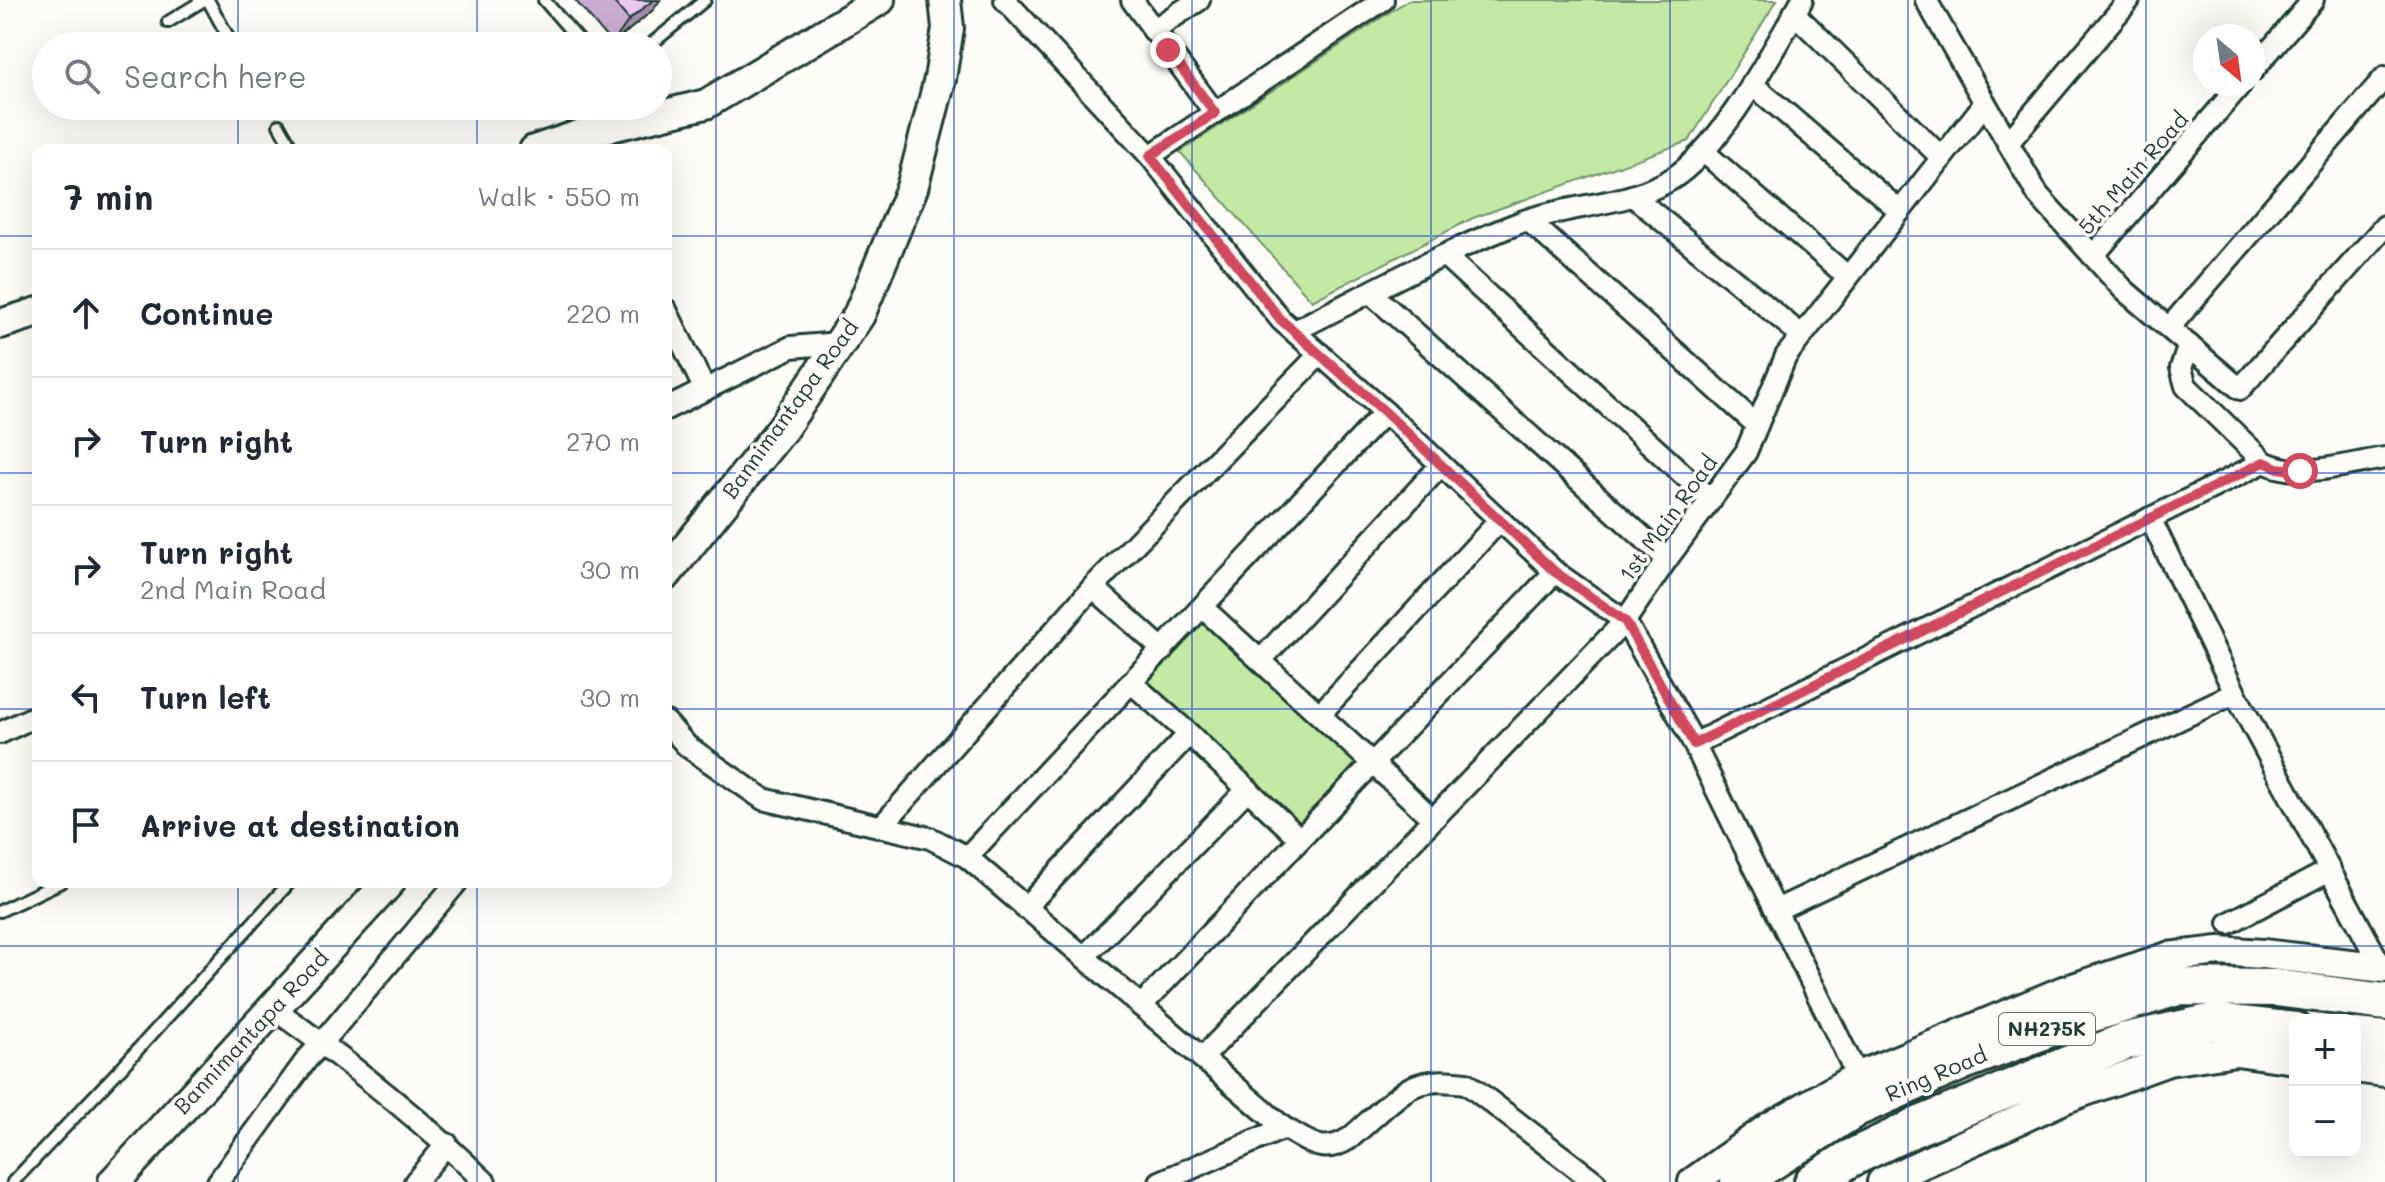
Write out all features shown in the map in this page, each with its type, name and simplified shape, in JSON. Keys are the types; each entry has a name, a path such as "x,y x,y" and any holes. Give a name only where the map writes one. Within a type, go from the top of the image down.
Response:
{"highway":[{"name":"Ring Road","path":"1739,1182 1856,1108 1864,1089 1961,1062 2077,1018 2177,987 2276,988 2384,979"},
{"name":"Ring Road","path":"1813,1182 1849,1159 1918,1126 2089,1073 2126,1041 2213,1022 2289,1030"},
{"path":"2361,1038 2385,1040"}],"main road":[{"name":"Bannimantapa Road","path":"672,566 782,429 859,315 912,188 940,79 948,28 945,0"},
{"name":"Bannimantapa Road","path":"114,1182 383,888"}],"street":[{"path":"672,115 706,104 880,0"},
{"path":"1005,0 1150,156 1281,320 1385,412 1555,572 1625,621 1694,744 1864,1089 1768,1128 1693,1182"},
{"path":"1132,0 1215,113"},
{"path":"1153,30 1199,0"},
{"path":"1150,156 1383,0"},
{"path":"1926,0 2038,195 2124,290 2240,389 2385,226"},
{"path":"2008,143 2129,0"},
{"path":"2265,56 2313,0"},
{"path":"1294,331 1460,247 1528,220 1633,196 1671,179 1704,152 1752,84 1798,7 1942,158"},
{"path":"2169,328 2385,77"},
{"path":"1752,84 1900,211"},
{"name":"5th Main Road","path":"2093,256 2231,96"},
{"name":"1st Main Road","path":"1202,1058 1625,621 1746,452 1786,356 1985,103"},
{"path":"586,142 655,120"},
{"path":"1704,152 1848,277"},
{"path":"1633,196 1802,336"},
{"path":"1528,220 1757,425"},
{"path":"1445,256 1711,500"},
{"path":"1371,293 1667,559"},
{"path":"0,324 32,314"},
{"path":"672,322 705,390"},
{"path":"672,406 791,347 839,343"},
{"path":"2189,345 2181,368 2186,386 2264,462 2278,468 2300,471 2385,458"},
{"path":"881,827 1093,587 1320,354"},
{"path":"967,857 1385,412"},
{"path":"1694,744 2264,462"},
{"path":"1261,660 1441,465"},
{"path":"2150,518 2235,693 2330,870 2384,979"},
{"path":"1320,714 1500,520"},
{"path":"1141,1006 1555,572"},
{"path":"1093,587 1163,650"},
{"path":"1202,607 1433,819"},
{"path":"1132,683 1300,839"},
{"path":"1776,910 2235,693"},
{"path":"0,733 32,718"},
{"path":"672,729 687,746 763,799 930,838 967,857 1284,1128 1320,1147 1331,1147 1350,1138 1409,1089 1430,1082 1466,1083 1595,1182"},
{"path":"1025,908 1189,734"},
{"path":"1084,957 1248,789"},
{"path":"2229,923 2330,870"},
{"path":"218,1182 307,1059 452,888"},
{"path":"273,1008 322,1043 447,1144 485,1182"},
{"path":"1882,1182 2051,1104 2089,1073 2236,1051 2289,1058"},
{"path":"2361,1069 2385,1072"},
{"path":"1160,1182 1284,1128"},
{"path":"415,1182 447,1144"}],"lane":[{"path":"168,22 206,0 225,32"},
{"path":"544,0 572,32"},
{"path":"666,32 705,0"},
{"path":"279,125 290,144"},
{"path":"0,911 48,888"},
{"path":"13,1182 285,888"}],"green space":[{"path":"1408,0 1777,0 1689,141 1473,218 1312,301 1180,152"},
{"path":"1201,619 1359,764 1301,827 1143,682"}],"building":[{"path":"612,0 653,0 629,20"}],"route":[{"path":"1168,50 1215,113 1150,156 1281,320 1385,412 1555,572 1625,621 1694,744 2264,462 2278,468 2300,471"}]}
